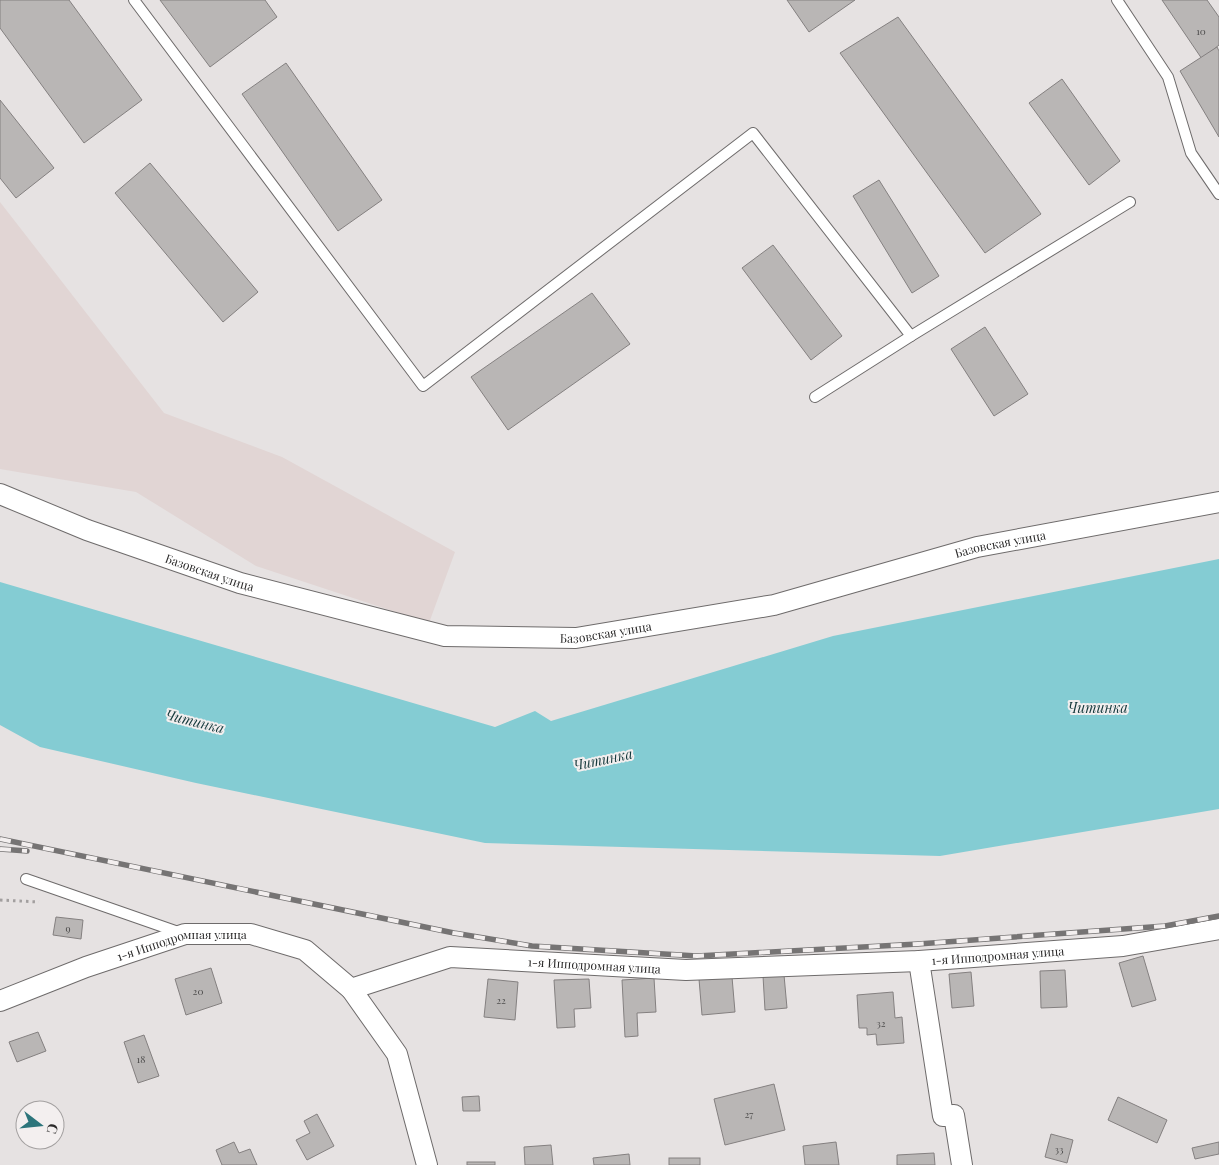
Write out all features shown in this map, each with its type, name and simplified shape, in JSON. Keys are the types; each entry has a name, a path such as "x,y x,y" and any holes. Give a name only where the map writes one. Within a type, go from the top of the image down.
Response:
{"street":[{"name":"Базовская улица","path":"0,494 87,530 240,582 445,636 576,638 774,605 977,547 1219,502"},
{"name":"1-я Ипподромная улица","path":"0,1001 86,967 185,934 251,934 305,950 351,989 450,957 686,970 919,961 1123,946 1219,929"},
{"path":"919,961 943,1116 954,1115 962,1165"},
{"path":"351,989 397,1054 427,1165"}],"lane":[{"path":"134,0 424,386 753,133 911,336"},
{"path":"1117,0 1168,77 1191,153 1219,194"},
{"path":"816,397 911,336 1130,202"},
{"path":"26,878 185,934"}],"shaded area":[{"path":"0,202 164,413 282,457 455,552 429,623 256,566 136,492 0,469"}],"water":[{"name":"Читинка","path":"1219,559 1219,809 940,856 485,843 196,783 40,747 0,725 0,582 495,727 535,711 551,721 833,636"}],"building":[{"path":"0,0 69,0 142,100 84,143 0,28"},
{"path":"160,0 265,0 277,17 210,67"},
{"path":"787,0 855,0 809,32"},
{"path":"1162,0 1207,0 1219,17 1219,45 1202,59"},
{"path":"898,17 1041,214 985,253 840,53"},
{"path":"1217,47 1219,51 1219,137 1180,71"},
{"path":"286,63 382,200 338,231 242,94"},
{"path":"1062,79 1120,161 1089,185 1029,103"},
{"path":"0,100 54,168 16,198 0,178"},
{"path":"150,163 258,292 223,322 115,193"},
{"path":"879,180 939,276 912,293 853,196"},
{"path":"773,245 842,336 811,360 742,268"},
{"path":"592,293 630,344 508,430 471,377"},
{"path":"985,327 1028,394 994,416 951,349"},
{"path":"56,917 83,920 81,939 53,935"},
{"path":"1143,956 1156,1000 1132,1007 1119,963"},
{"path":"211,968 222,1003 186,1015 175,979"},
{"path":"1065,970 1067,1007 1041,1008 1040,971"},
{"path":"971,972 974,1006 952,1008 949,974"},
{"path":"784,975 787,1008 765,1010 763,976"},
{"path":"732,977 735,1012 702,1015 699,979"},
{"path":"654,978 656,1012 637,1013 638,1036 625,1037 622,980"},
{"path":"488,979 518,982 515,1020 484,1017"},
{"path":"589,979 591,1008 574,1009 575,1027 557,1028 554,980"},
{"path":"893,992 895,1018 902,1017 904,1043 877,1045 876,1034 867,1035 867,1028 859,1028 857,995"},
{"path":"38,1032 46,1051 17,1062 9,1042"},
{"path":"144,1035 159,1076 138,1083 124,1042"},
{"path":"774,1084 785,1130 725,1145 714,1099"},
{"path":"479,1096 480,1111 463,1111 462,1097"},
{"path":"1118,1097 1167,1120 1157,1143 1108,1120"},
{"path":"317,1114 334,1146 307,1160 296,1140 310,1133 304,1121"},
{"path":"1051,1134 1073,1140 1067,1163 1045,1157"},
{"path":"234,1142 239,1153 250,1149 257,1165 222,1165 216,1150"},
{"path":"836,1142 839,1165 805,1165 803,1146"},
{"path":"1219,1142 1219,1154 1195,1159 1192,1148"},
{"path":"551,1145 553,1165 525,1165 524,1147"},
{"path":"934,1153 935,1165 897,1165 897,1155"},
{"path":"629,1154 630,1165 594,1165 593,1158"},
{"path":"669,1158 700,1158 700,1165 669,1165"},
{"path":"467,1162 495,1162 495,1165 467,1165"}],"railway":[{"path":"0,839 454,933 532,946 697,956 918,944 1165,926 1219,916"},
{"path":"0,849 27,851"}]}
